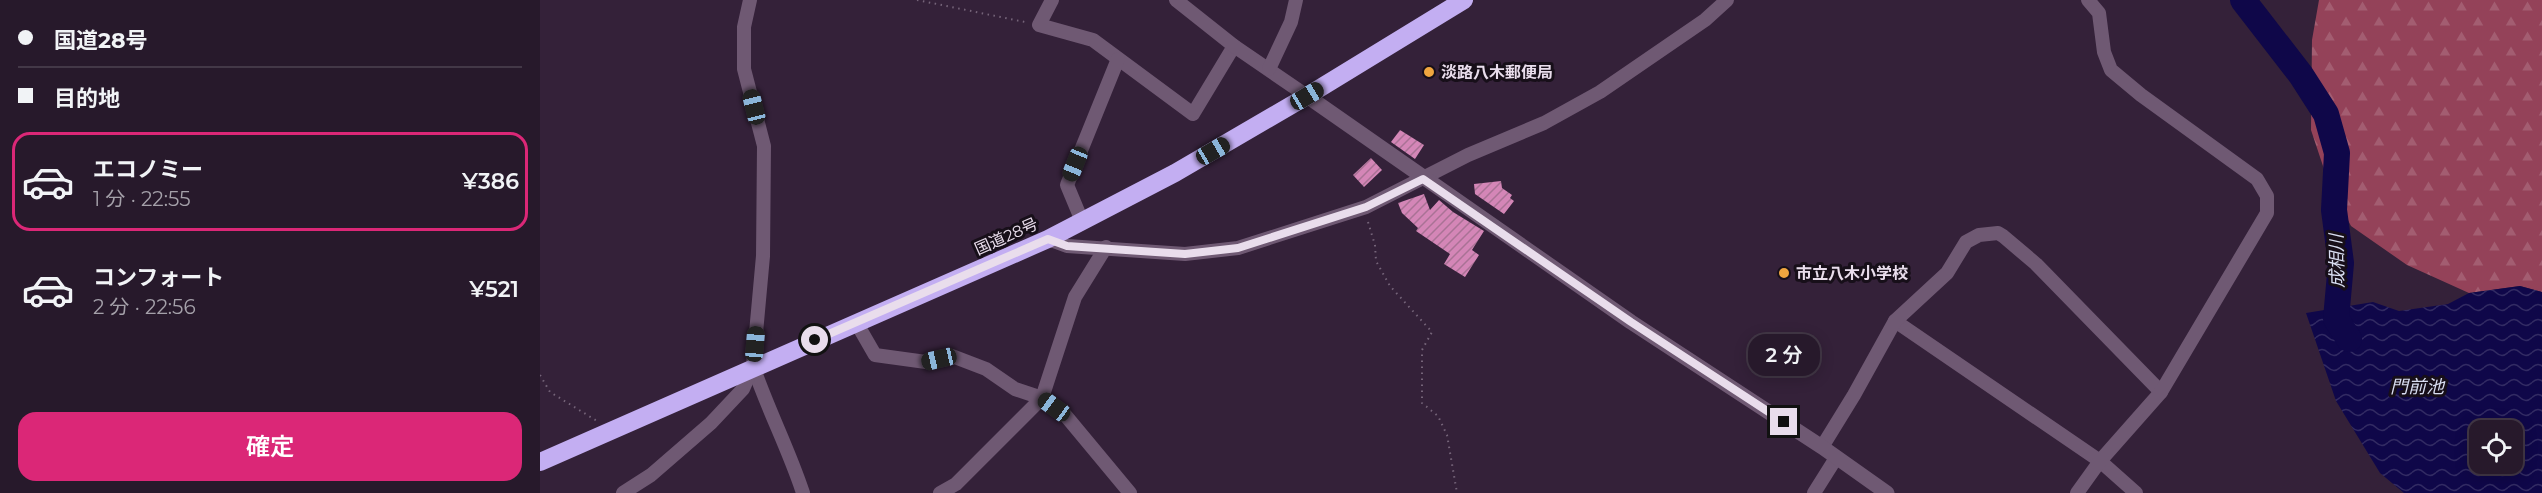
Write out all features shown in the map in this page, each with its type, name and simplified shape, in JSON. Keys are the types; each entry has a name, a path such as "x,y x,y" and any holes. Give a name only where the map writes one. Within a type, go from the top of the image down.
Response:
{"highway":[{"name":"国道28号","path":"540,462 753,366 1048,239 1175,173 1464,0"}],"street":[{"path":"623,493 651,475 711,423 743,389 753,366 763,256 764,146 744,69 744,27 750,0"},
{"path":"1052,0 1039,25 1092,40 1193,114 1234,46"},
{"path":"1176,0 1234,46 1423,179 1631,322 1822,447 1887,493"},
{"path":"1269,69 1291,22 1296,0"},
{"path":"1048,239 1067,246 1185,254 1238,248 1366,207 1468,155 1544,123 1600,93 1705,20 1727,0"},
{"path":"2077,493 2100,461 2161,392 2267,213 2267,196 2257,179 2141,95 2111,70 2104,52 2099,13 2088,0"},
{"path":"1082,221 1067,185 1118,59"},
{"path":"1822,447 1895,321 1947,273 1966,242 1979,235 1998,233 2036,264 2161,392"},
{"path":"940,493 956,484 1042,398 1075,297 1106,248"},
{"path":"1895,321 2100,461 2136,493"},
{"path":"856,322 875,355 926,362 952,356 986,369 1015,389 1042,398 1066,416 1130,493"},
{"path":"753,366 765,400 794,465 803,493"},
{"path":"1814,493 1836,458"}],"path":[{"path":"916,0 1039,25"},
{"path":"1366,207 1375,245 1376,261 1390,286 1432,332 1422,350 1422,403 1438,416 1447,435 1457,493"},
{"path":"540,375 550,392 612,429"}],"green space":[{"path":"2319,0 2542,0 2542,292 2520,286 2469,293 2407,265 2351,226 2328,181 2311,130 2312,40"}],"water":[{"name":"門前池","path":"2520,286 2542,292 2542,493 2404,493 2380,473 2336,401 2306,313 2373,302 2399,311 2448,304 2469,293"}],"building":[{"path":"1400,130 1424,145 1415,159 1391,142"},
{"path":"1371,158 1382,170 1364,187 1353,175"},
{"path":"1501,181 1502,188 1512,195 1510,198 1514,201 1504,214 1475,194 1474,184"},
{"path":"1424,194 1430,210 1439,200 1453,212 1484,231 1472,250 1479,255 1465,277 1444,264 1450,254 1416,231 1418,228 1402,213 1398,203"}],"waterway":[{"name":"成相川","path":"2243,0 2301,75 2326,114 2337,153 2334,210 2341,263 2336,319 2349,339"}],"place":[{"name":"淡路八木郵便局","path":"1429,72"},
{"name":"市立八木小学校","path":"1784,273"}],"route":[{"path":"815,340 1048,239 1067,246 1185,254 1238,248 1366,207 1423,179 1631,322 1784,422"}]}
